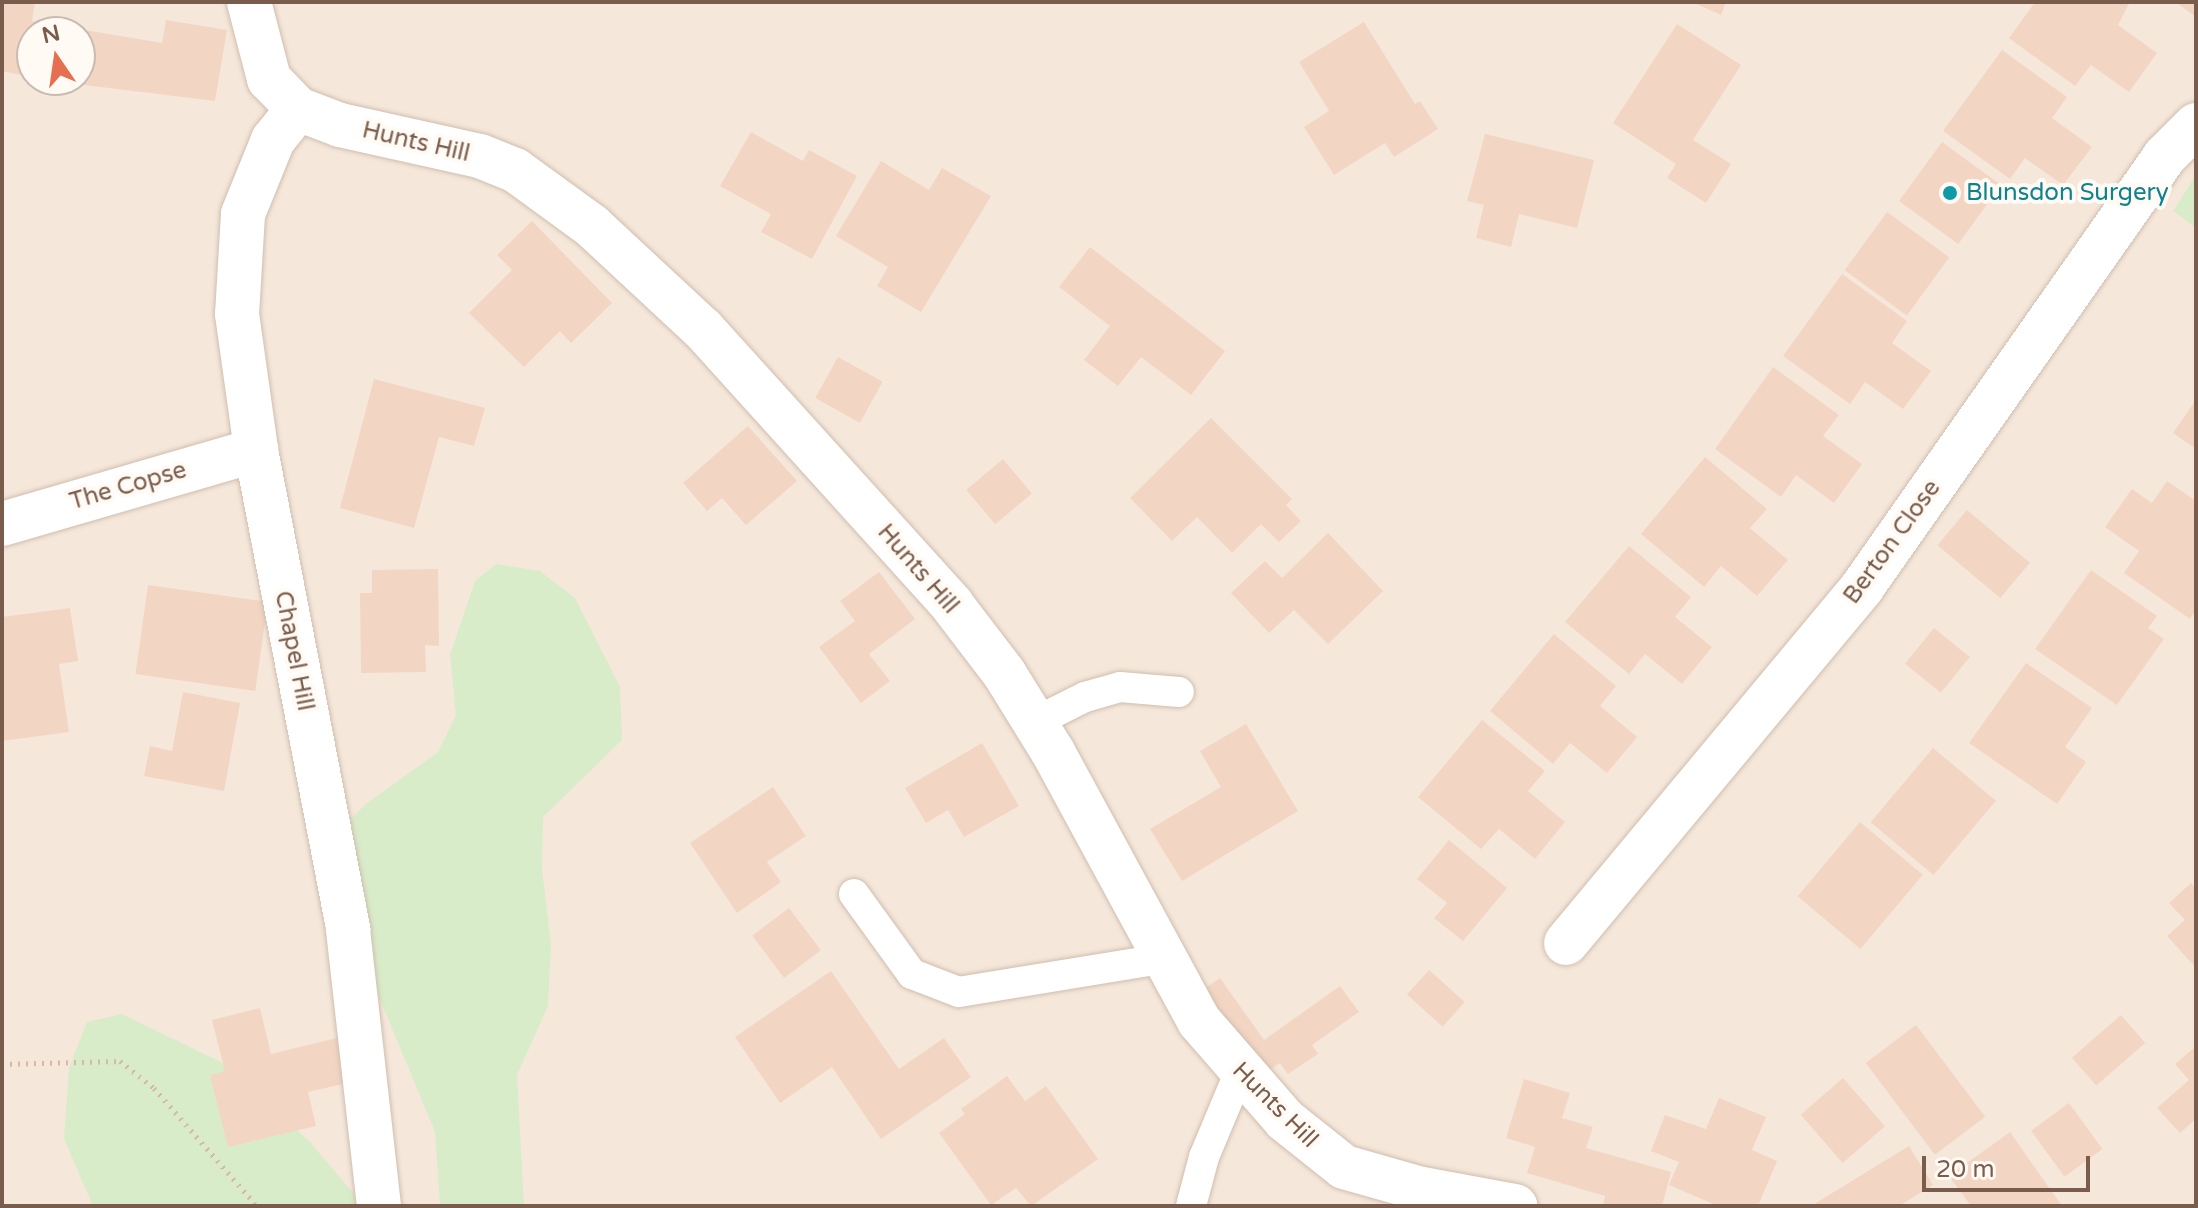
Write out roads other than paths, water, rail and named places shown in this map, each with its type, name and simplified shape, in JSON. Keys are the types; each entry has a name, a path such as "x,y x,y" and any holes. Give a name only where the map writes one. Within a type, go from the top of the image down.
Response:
{"street":[{"name":"Hunts Hill","path":"249,2 269,79 298,109 340,125 480,156 515,170 592,226 703,329 952,605 1035,722 1161,959 1214,1044 1305,1139 1344,1167 1422,1189 1515,1206"},
{"name":"Chapel Hill","path":"298,109 273,140 243,214 237,314 256,450 348,930 379,1206"},
{"name":"Berton Close","path":"1566,943 1863,586 2165,156 2196,125"},
{"name":"The Copse","path":"2,524 256,450"}],"lane":[{"path":"1035,722 1085,697 1120,687 1179,692"},
{"path":"854,894 912,974 959,992 1161,959"},
{"path":"1191,1206 1204,1157 1240,1071"}],"place":[{"name":"Blunsdon Surgery","path":"1950,193"}]}
